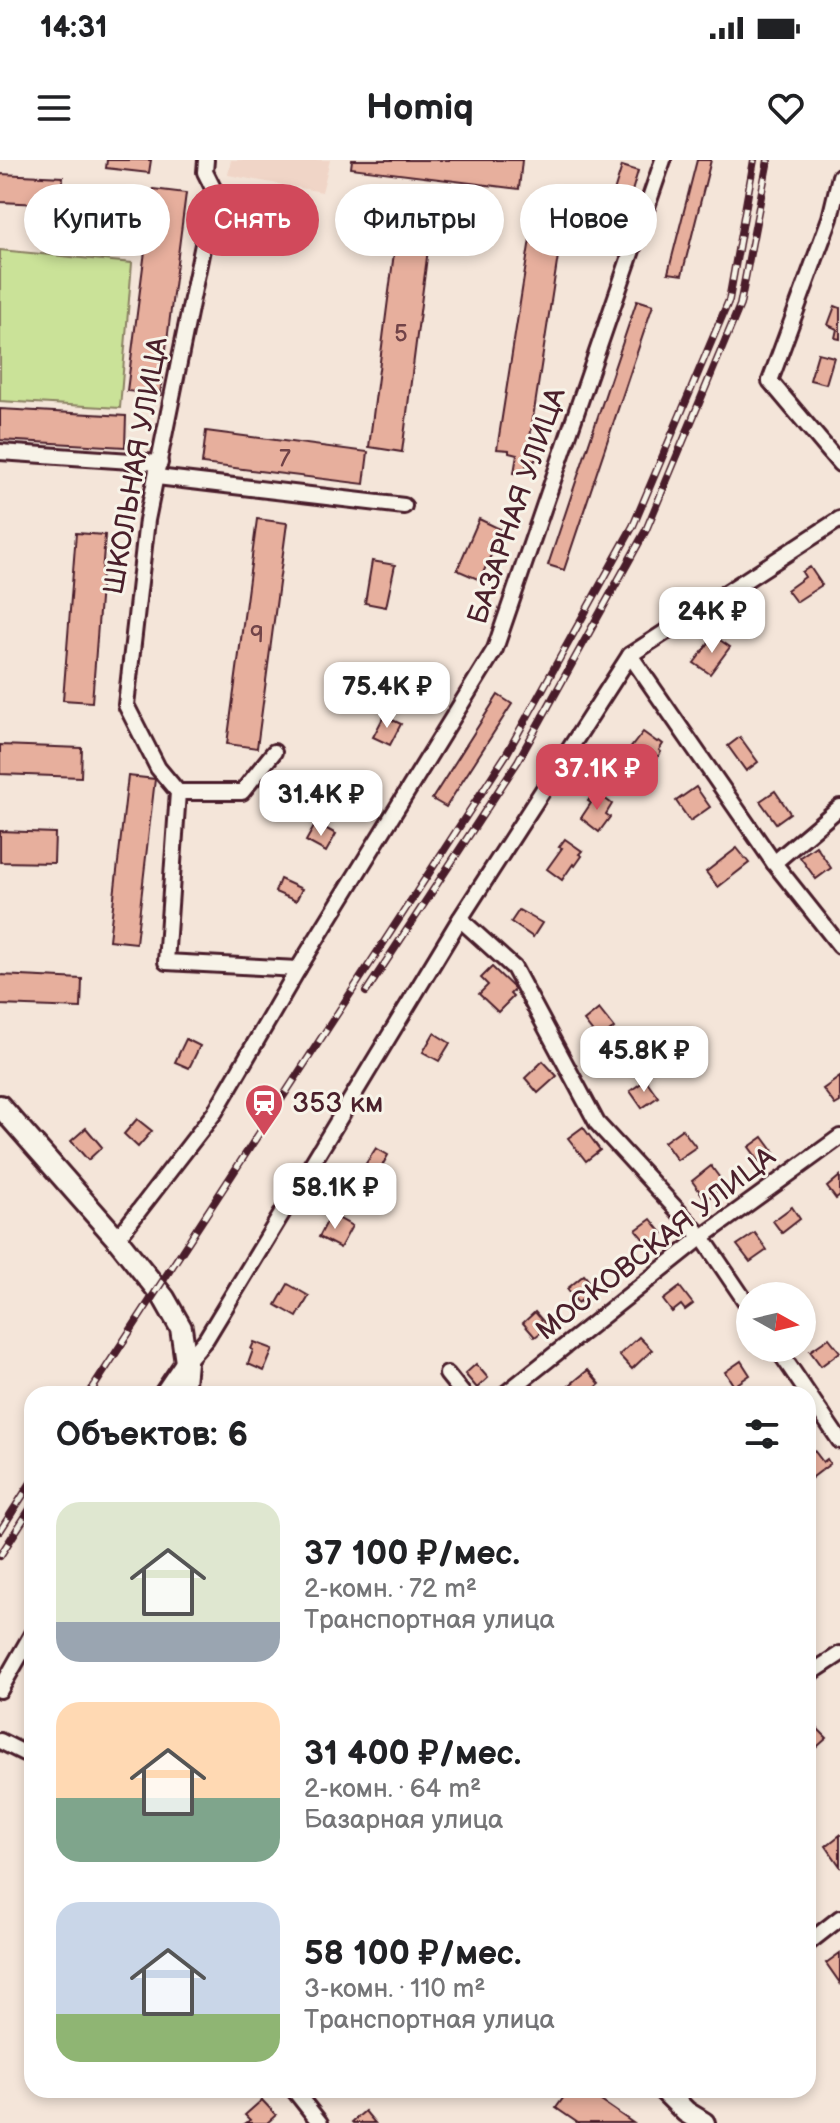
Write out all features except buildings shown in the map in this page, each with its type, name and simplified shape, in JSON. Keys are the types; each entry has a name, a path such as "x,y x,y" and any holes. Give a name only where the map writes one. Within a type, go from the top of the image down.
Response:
{"main road":[{"path":"0,1106 117,1239 164,1298 181,1328 186,1362 184,1386"},
{"path":"170,1386 186,1362"},
{"path":"672,2098 686,2112 704,2123"}],"street":[{"name":"ШКОЛЬНАЯ УЛИЦА","path":"178,792 158,768 126,705 147,520 214,190 205,172 206,160"},
{"name":"БАЗАРНАЯ УЛИЦА","path":"117,1239 215,1112 298,969 495,649 663,160"},
{"path":"840,176 830,218 770,381 840,464"},
{"path":"0,452 158,470 404,506"},
{"path":"186,1362 206,1339 460,919 630,655 840,519"},
{"path":"630,655 774,863 840,946"},
{"path":"274,752 242,792 178,792 166,962 298,969"},
{"path":"774,863 840,807"},
{"path":"460,919 514,968 597,1123 702,1237 736,1287"},
{"name":"МОСКОВСКАЯ УЛИЦА","path":"515,1386 702,1237 840,1137"},
{"path":"786,1362 803,1386"},
{"path":"447,1374 457,1386"},
{"path":"816,1406 840,1441"},
{"path":"0,1690 24,1648"},
{"path":"816,1670 840,1654"},
{"path":"0,1741 24,1753"},
{"path":"816,1937 840,1918"},
{"path":"300,2098 320,2123"}],"shaded area":[{"path":"231,160 330,160 322,192 319,191 319,184 278,184 228,175"}],"green space":[{"path":"0,250 24,252 24,256 132,263 120,408 0,401"}],"railway":[{"path":"94,1386 506,755 633,526 729,300 754,160"},
{"path":"366,992 518,761 646,530 740,305 768,160"},
{"path":"0,1531 24,1494"},
{"path":"0,1556 24,1518"}],"place":[{"name":"353 км","path":"264,1137"}]}
